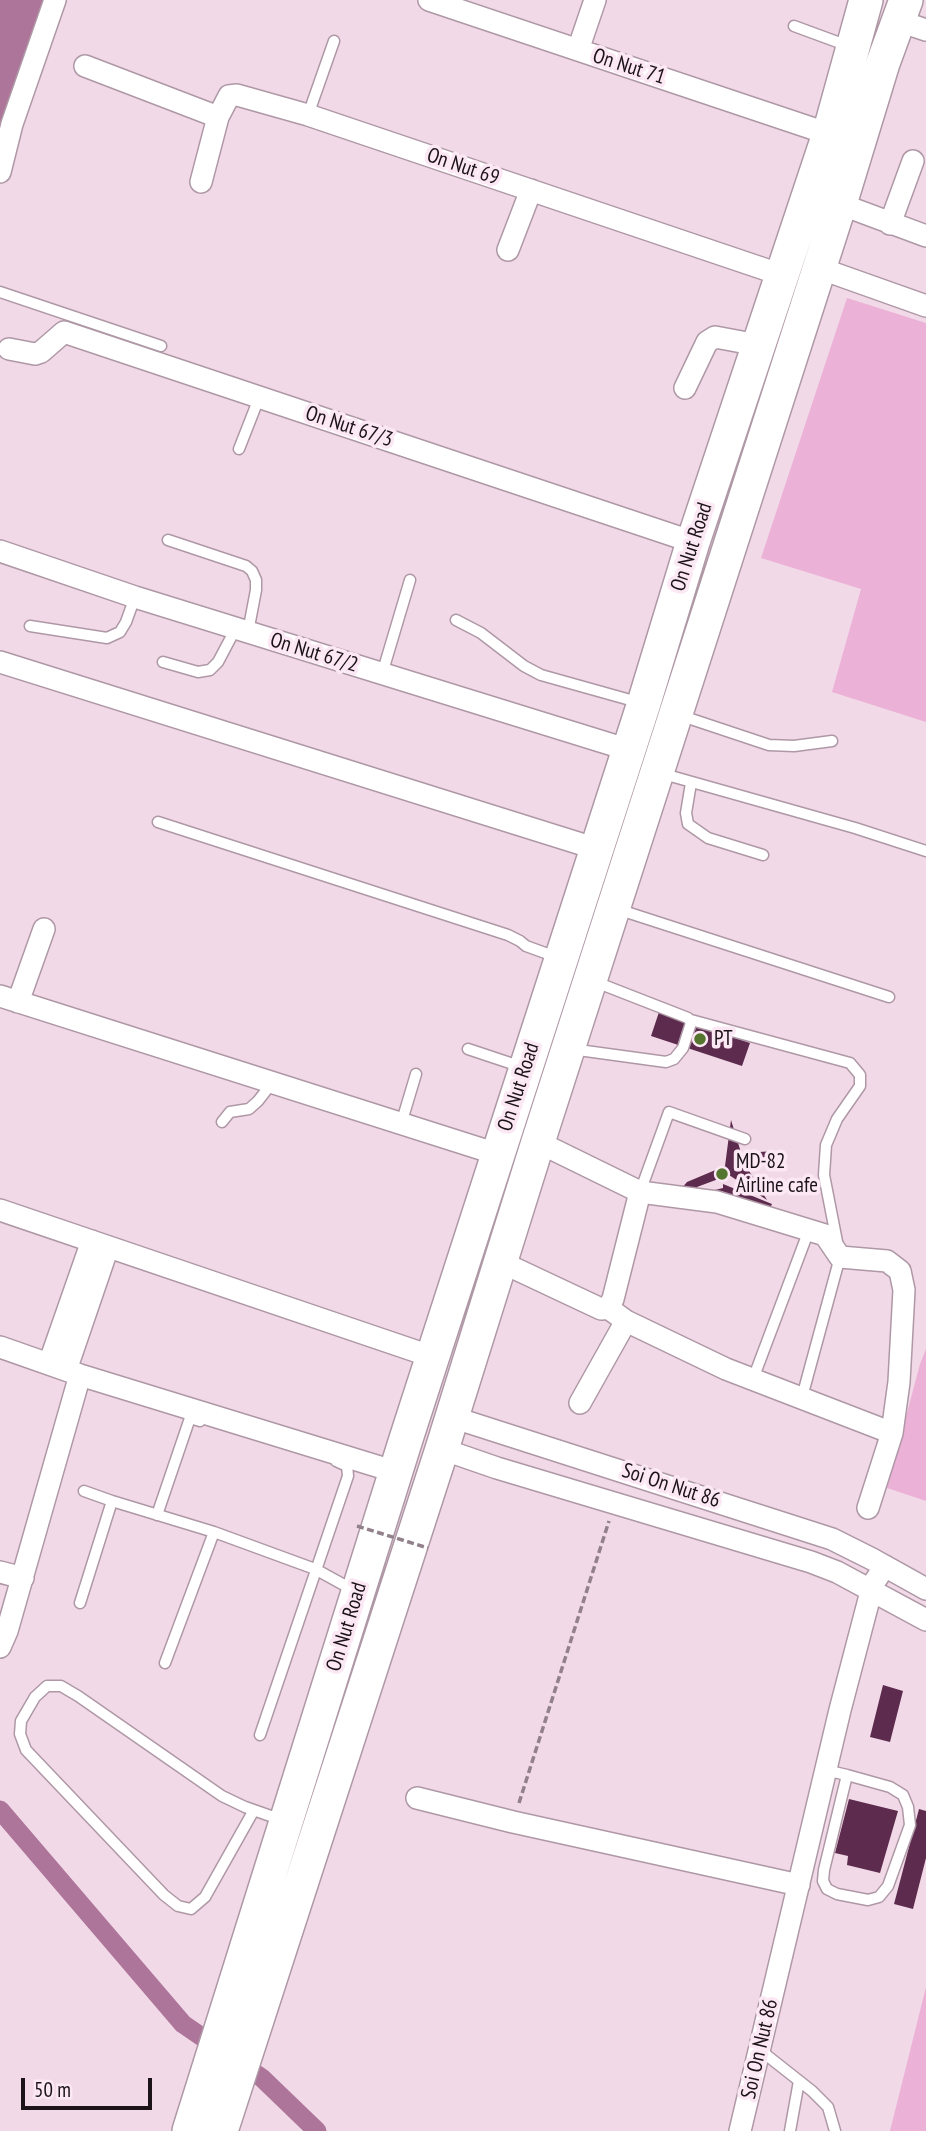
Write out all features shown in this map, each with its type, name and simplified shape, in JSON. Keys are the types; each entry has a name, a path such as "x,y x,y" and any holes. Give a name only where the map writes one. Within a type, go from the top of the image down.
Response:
{"main road":[{"name":"On Nut Road","path":"221,2131 286,1821 497,1154 644,704 693,541 829,134 866,0"},
{"name":"On Nut Road","path":"853,45 901,10"},
{"name":"On Nut Road","path":"189,2131 252,1984 442,1449 901,10"},
{"path":"416,1408 452,1417"},
{"path":"406,1439 442,1449"}],"street":[{"path":"0,172 12,124 55,0"},
{"name":"On Nut 71","path":"429,0 470,7 578,50 829,134"},
{"path":"578,50 594,0"},
{"path":"85,66 218,117 201,182"},
{"name":"On Nut 69","path":"218,117 229,96 237,94 308,114 782,275"},
{"path":"890,224 913,161"},
{"path":"508,250 531,191"},
{"path":"840,204 926,236"},
{"path":"819,268 926,306"},
{"name":"On Nut 67/3","path":"9,349 35,354 64,332 693,541"},
{"path":"685,388 707,342 715,337 758,345"},
{"name":"On Nut 67/2","path":"0,551 135,597 629,750"},
{"path":"0,662 597,849"},
{"path":"44,929 9,999 497,1154"},
{"path":"538,1142 640,1192 718,1202 825,1235 840,1257 887,1261 901,1271 904,1290 892,1433 868,1508"},
{"path":"608,1308 613,1298 640,1192"},
{"path":"0,1210 433,1357"},
{"path":"0,1647 23,1578 65,1370 100,1244"},
{"path":"501,1262 601,1309 608,1308 626,1321 726,1369 892,1433"},
{"path":"580,1404 626,1321"},
{"path":"0,1347 65,1370 396,1472"},
{"name":"Soi On Nut 86","path":"452,1417 832,1539 926,1589"},
{"name":"Soi On Nut 86","path":"442,1449 811,1562 837,1572 926,1620"},
{"name":"Soi On Nut 86","path":"740,2131 825,1770 871,1591 886,1566"},
{"path":"0,1572 23,1578"},
{"path":"417,1798 799,1885"}],"lane":[{"path":"794,26 853,45"},
{"path":"308,114 334,41"},
{"path":"0,292 161,346"},
{"path":"240,449 259,397"},
{"path":"163,662 198,672 210,670 242,630 256,590 256,580 246,566 168,540"},
{"path":"382,674 410,580"},
{"path":"30,626 107,638 120,632 135,597"},
{"path":"456,620 481,633 524,666 541,675 644,704"},
{"path":"676,714 769,745 794,746 832,741"},
{"path":"657,772 843,824 926,852"},
{"path":"691,783 686,813 688,824 708,838 763,855"},
{"path":"158,822 508,935 526,946 562,959"},
{"path":"614,909 889,997"},
{"path":"590,980 691,1020 850,1063 860,1074 860,1086 837,1119 826,1145 824,1175 840,1257 802,1397"},
{"path":"568,1049 666,1062 674,1059 683,1048 691,1020"},
{"path":"468,1049 525,1068"},
{"path":"401,1124 416,1074"},
{"path":"222,1122 230,1112 249,1109 272,1083"},
{"path":"640,1192 669,1112 745,1139"},
{"path":"753,1379 809,1230"},
{"path":"157,1515 190,1418 347,1466 348,1476 260,1735"},
{"path":"84,1491 214,1532 315,1569 358,1592"},
{"path":"80,1603 112,1501"},
{"path":"165,1663 214,1532"},
{"path":"254,1810 205,1898 191,1909 178,1906 164,1895 26,1749 20,1734 21,1721 41,1691 47,1686 61,1686 222,1796 286,1821"},
{"path":"825,1770 847,1775 890,1787 903,1795 908,1807 910,1825 888,1886 879,1897 868,1900 837,1894 827,1889 823,1881 847,1775"},
{"path":"760,2050 828,2107 835,2131"},
{"path":"790,2131 799,2081"}],"path":[{"path":"513,1822 611,1516"},
{"path":"357,1526 428,1548"}],"shaded area":[{"path":"0,0 49,0 0,138"},
{"path":"847,298 926,323 926,722 832,692 861,589 761,558"},
{"path":"926,1349 926,1501 887,1488"},
{"path":"926,1987 926,2131 890,2131"}],"building":[{"name":"PT","path":"659,1012 750,1043 742,1066 651,1036"},
{"path":"731,1120 743,1159 760,1152 774,1151 746,1166 767,1200 729,1175 697,1189 707,1192 723,1188 723,1184 772,1204 765,1219 722,1208 723,1191 707,1197 681,1189 687,1182 725,1166"},
{"path":"883,1685 903,1691 890,1742 870,1737"},
{"path":"849,1799 898,1811 880,1873 847,1865 848,1856 835,1853"},
{"path":"919,1809 926,1811 926,1858 913,1909 894,1904"}],"waterway":[{"path":"0,1810 183,2024 262,2078 317,2131"}],"place":[{"name":"PT","path":"700,1039"},
{"name":"MD-82 Airline cafe","path":"722,1174"}]}
